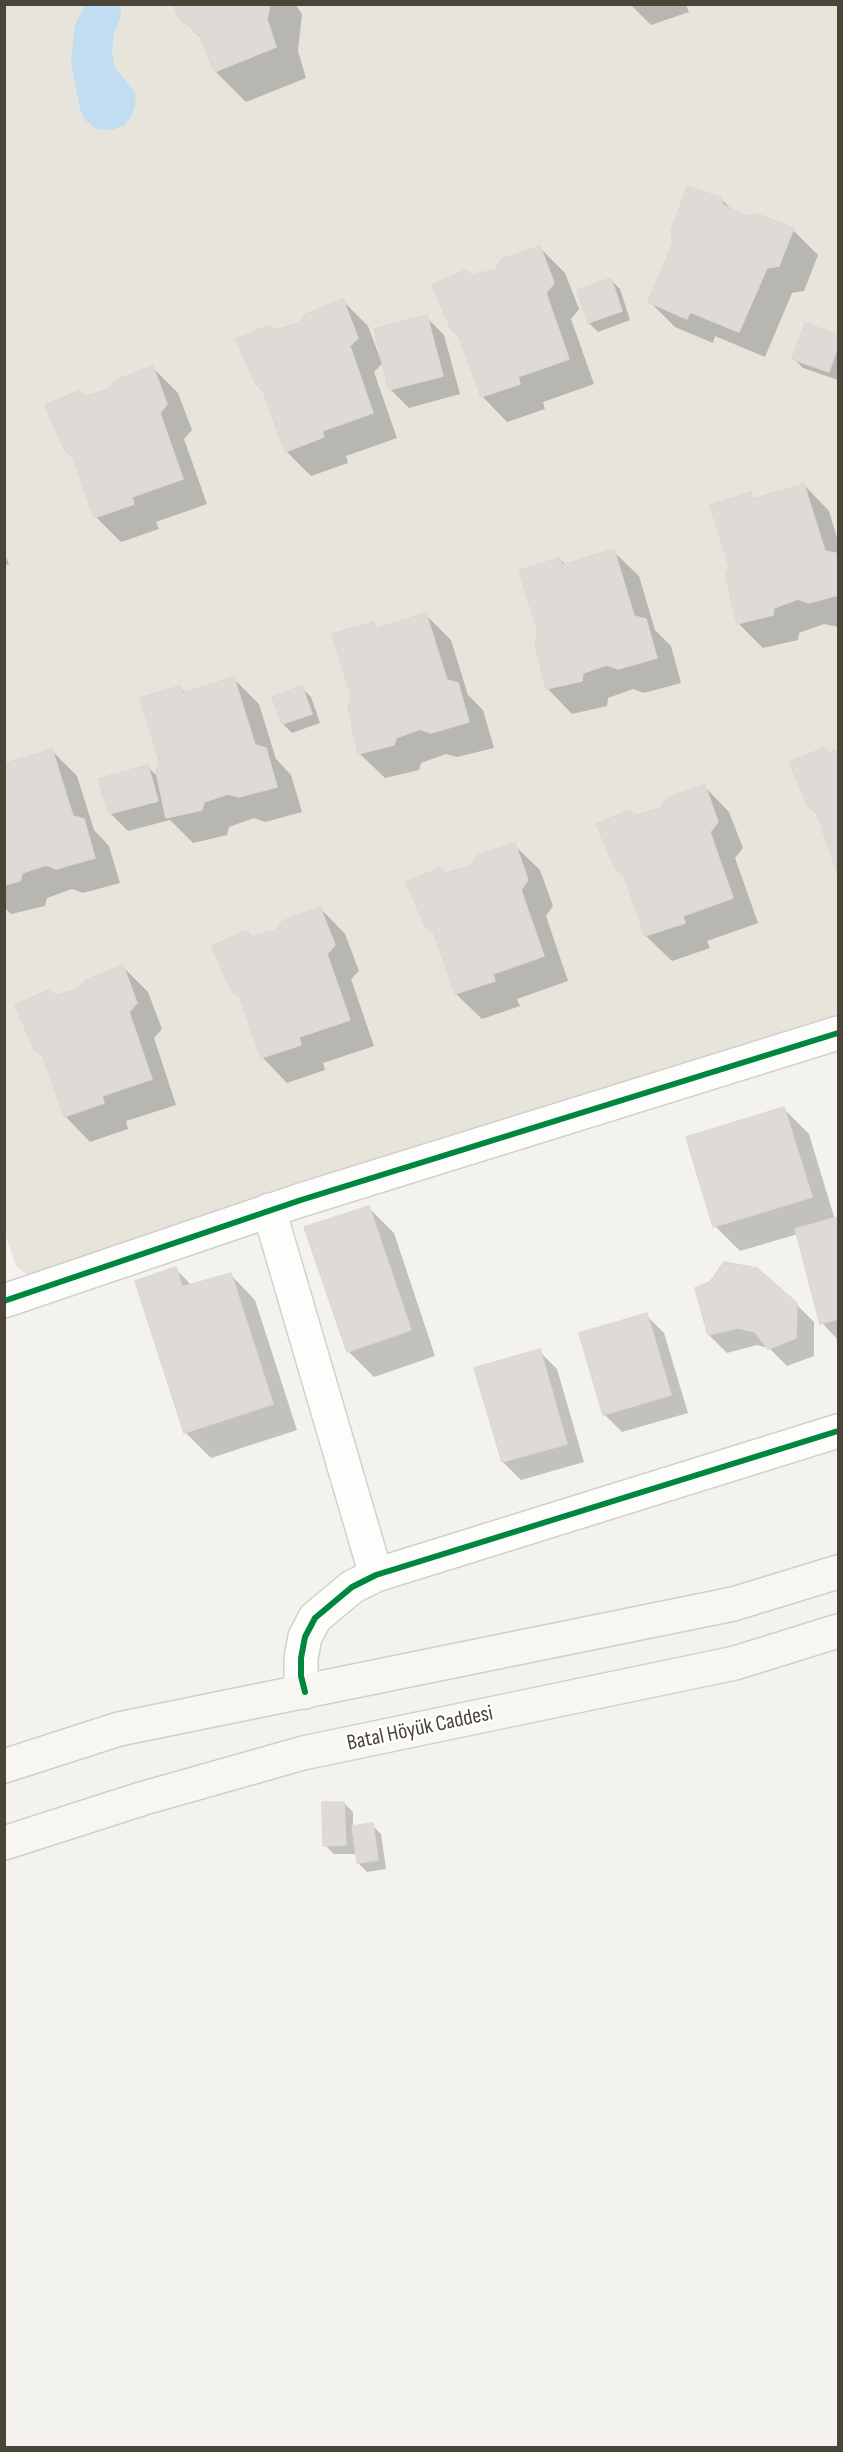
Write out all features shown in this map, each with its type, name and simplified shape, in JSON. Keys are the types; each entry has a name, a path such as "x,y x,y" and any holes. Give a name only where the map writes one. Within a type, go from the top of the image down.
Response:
{"main road":[{"path":"4,1766 119,1729 733,1604 838,1572"},
{"name":"Batal Höyük Caddesi","path":"4,1843 141,1798 303,1753 735,1663 838,1631"}],"street":[{"path":"4,1301 269,1210 838,1033"},
{"path":"269,1210 376,1575"},
{"path":"305,1692 301,1676 301,1658 305,1637 315,1618 352,1587 376,1575 838,1431"}],"shaded area":[{"path":"4,5 838,5 838,1022 33,1279 16,1266 4,1230"}],"water":[{"path":"85,5 119,5 121,8 112,51 115,68 134,91 136,102 132,115 125,125 112,130 97,129 86,121 80,109 71,63 75,25"}],"building":[{"path":"173,4 270,4 267,19 276,47 214,72 200,35 180,19"},
{"path":"687,186 722,198 723,205 745,216 757,214 794,228 779,266 767,268 739,332 690,312 687,319 648,302 673,243 671,232"},
{"path":"540,246 554,283 546,293 569,359 518,377 520,384 481,397 459,336 451,329 432,285 466,270 472,276 496,269 502,259"},
{"path":"611,278 622,311 588,323 577,290"},
{"path":"343,299 358,338 350,346 373,413 322,431 324,437 285,452 263,391 255,383 236,339 270,325 275,330 299,323 306,314"},
{"path":"427,315 443,376 389,390 374,329"},
{"path":"805,323 838,335 838,346 829,372 792,359"},
{"path":"153,366 167,404 160,413 183,479 132,497 134,504 94,518 73,457 64,449 45,405 79,391 85,396 109,389 116,380"},
{"path":"804,484 825,551 836,553 838,595 809,603 798,599 774,608 773,615 737,624 726,577 729,566 710,505 751,492 753,499"},
{"path":"614,549 634,616 646,619 657,658 618,669 607,665 583,673 582,681 546,689 535,643 538,632 519,570 560,558 562,565"},
{"path":"426,613 447,680 458,683 469,722 431,733 420,729 396,738 394,745 358,754 348,707 351,696 332,634 373,622 375,629"},
{"path":"234,677 255,745 266,748 277,787 239,797 228,794 204,802 202,810 166,818 156,771 159,761 140,698 180,686 183,693"},
{"path":"302,686 312,714 282,724 272,697"},
{"path":"824,748 829,753 838,750 838,874 817,814 808,806 789,762"},
{"path":"52,749 73,816 84,819 95,858 56,869 46,865 22,873 20,881 4,885 4,764"},
{"path":"148,765 158,801 109,814 98,779"},
{"path":"705,785 718,822 710,832 733,898 683,916 685,923 645,936 624,876 615,868 596,824 630,810 636,815 660,808 667,798"},
{"path":"515,843 528,880 521,890 544,956 493,974 495,981 455,994 434,933 425,926 406,882 440,868 446,873 470,866 477,856"},
{"path":"320,907 335,945 327,954 350,1020 299,1037 301,1045 261,1058 240,997 231,990 212,946 246,931 252,937 276,930 283,921"},
{"path":"123,965 137,1003 129,1012 152,1079 102,1096 104,1103 64,1117 43,1056 34,1049 15,1005 49,990 55,995 79,989 86,980"},
{"path":"784,1107 812,1197 713,1227 686,1137"},
{"path":"369,1206 411,1330 347,1352 304,1227"},
{"path":"838,1217 838,1319 820,1324 795,1229"},
{"path":"724,1262 757,1268 797,1303 796,1338 768,1349 755,1332 738,1328 708,1335 695,1288 710,1282"},
{"path":"176,1267 182,1287 231,1273 273,1404 184,1433 135,1281"},
{"path":"647,1313 671,1395 603,1415 579,1333"},
{"path":"540,1349 567,1444 502,1462 474,1368"},
{"path":"322,1802 344,1802 346,1845 323,1846"},
{"path":"373,1823 378,1860 357,1863 352,1826"}],"cycle path":[{"path":"4,1301 301,1200 838,1033"},
{"path":"305,1692 301,1676 301,1658 305,1637 315,1618 352,1587 376,1575 838,1431"}]}
